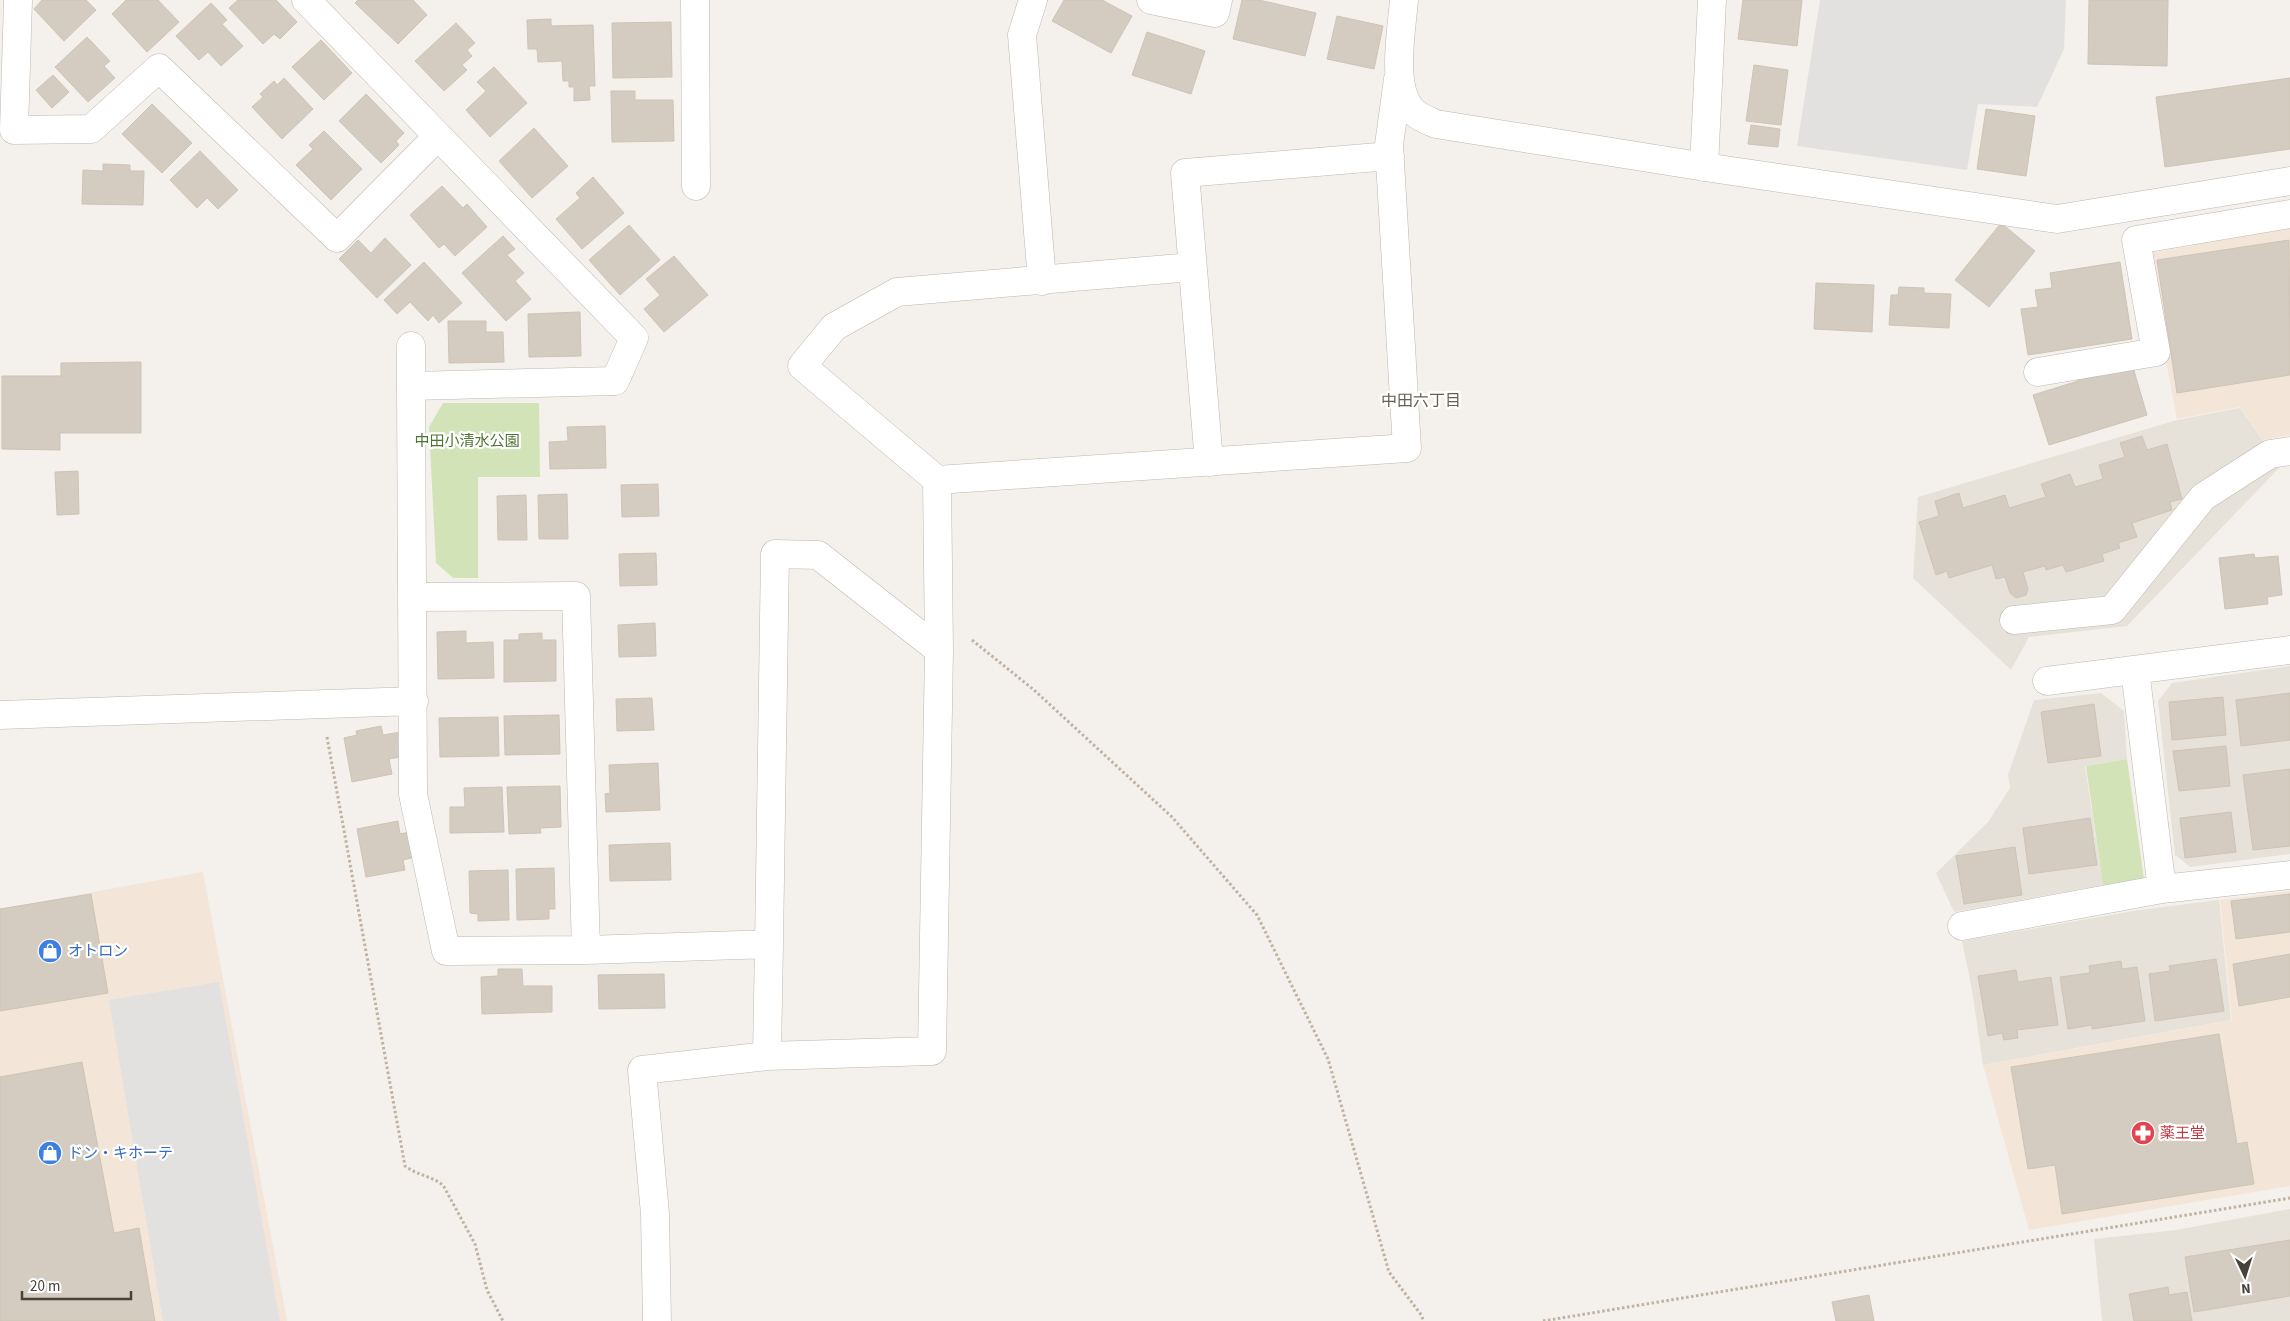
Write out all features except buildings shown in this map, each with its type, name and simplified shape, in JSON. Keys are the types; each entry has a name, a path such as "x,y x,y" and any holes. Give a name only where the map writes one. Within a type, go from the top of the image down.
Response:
{"street":[{"path":"18,0 14,130 91,129 159,68 337,238 438,136"},
{"path":"306,0 634,338 614,381 412,386"},
{"path":"695,0 696,186"},
{"path":"1033,0 1022,35 1042,281"},
{"path":"1151,0 1215,13 1218,0"},
{"path":"1192,267 897,292 834,327 802,366 937,480 1407,448 1389,145 1399,76 1404,0"},
{"path":"1704,167 1712,0"},
{"path":"1399,76 1404,96 1414,113 1436,124 1704,167 2057,219 2290,182"},
{"path":"1208,462 1184,173 1390,156"},
{"path":"2038,372 2156,352 2136,240 2290,214"},
{"path":"411,346 413,794 446,951 586,950 769,944"},
{"path":"2014,620 2112,610 2203,496 2270,454 2290,452"},
{"path":"658,1321 655,1214 642,1070 767,1056 932,1051 939,650 937,480"},
{"path":"767,1056 775,554 818,555 939,650"},
{"path":"413,597 576,596 586,950"},
{"path":"2047,681 2290,650"},
{"path":"2135,670 2162,889"},
{"path":"0,715 414,701"},
{"path":"1962,926 2162,889 2290,874"}],"path":[{"path":"938,613 1034,690 1172,817 1257,915 1328,1059 1389,1272 1422,1316 1423,1321"},
{"path":"321,704 405,1166 415,1173 434,1178 444,1184 475,1244 487,1290 503,1321"},
{"path":"1542,1321 2290,1198"}],"shaded area":[{"path":"1820,0 2066,0 2064,49 2037,107 1978,104 1967,170 1797,146"},
{"path":"2290,228 2290,435 2263,440 2240,407 2177,419 2146,254"},
{"path":"2240,408 2281,466 2127,626 2029,637 2011,670 1913,578 1918,497 2177,420"},
{"path":"2290,666 2290,854 2190,867 2175,855 2158,701 2172,683"},
{"path":"2101,693 2124,711 2127,759 2085,766 2103,885 1954,912 1936,873 1988,822 2010,788 2008,775 2034,700"},
{"path":"203,872 287,1321 0,1321 0,909"},
{"path":"2290,891 2290,1186 2029,1230 1983,1065 2232,1020 2220,900"},
{"path":"2219,900 2231,1020 1983,1065 1972,990 1962,941 2139,910"},
{"path":"219,982 280,1321 163,1321 109,1000"},
{"path":"2290,1209 2290,1321 2102,1321 2094,1239 2176,1230"}],"green space":[{"name":"中田小清水公園","path":"443,403 539,403 540,477 478,477 478,578 453,578 436,563 429,427"},
{"path":"2127,759 2144,879 2103,885 2086,766"}],"place":[{"name":"オトロン","path":"50,951"},
{"name":"薬王堂","path":"2143,1133"},
{"name":"ドン・キホーテ","path":"50,1153"}],"district":[{"name":"中田六丁目","path":"1421,401"}]}
